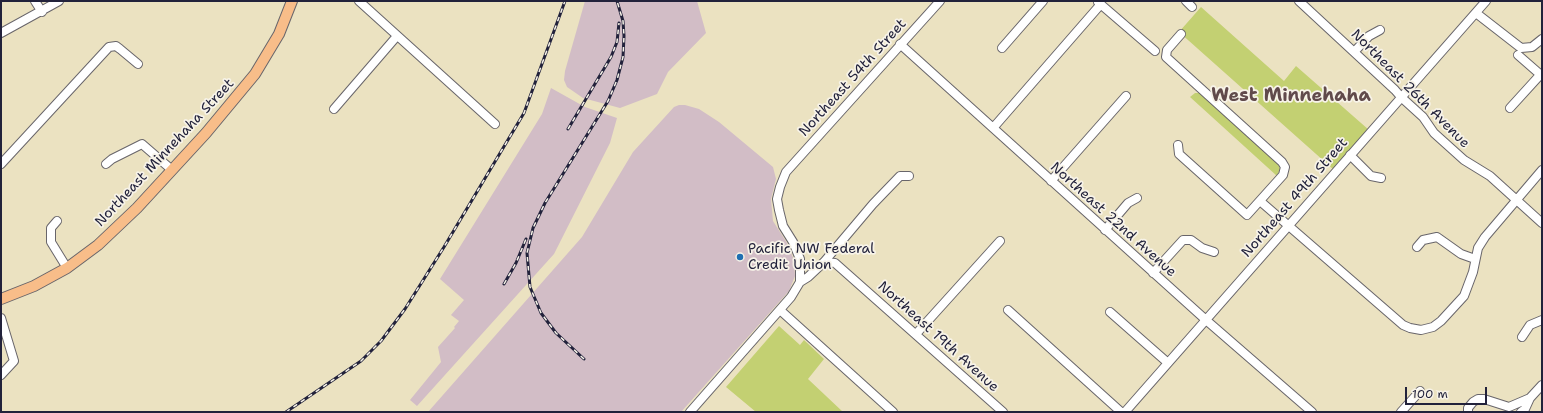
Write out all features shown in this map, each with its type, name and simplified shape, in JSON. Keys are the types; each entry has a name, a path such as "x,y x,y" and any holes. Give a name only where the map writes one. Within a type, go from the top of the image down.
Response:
{"main road":[{"name":"Northeast Minnehaha Street","path":"1,299 34,286 67,268 88,253 115,230 172,170 229,106 263,63 279,34 292,1"}],"street":[{"path":"36,1 42,12"},
{"path":"1,33 42,12 59,1"},
{"path":"360,1 495,124"},
{"name":"Northeast 54th Street","path":"800,282 800,259 793,242 783,226 778,210 777,199 786,172 940,1"},
{"path":"1002,48 1043,1"},
{"name":"Northeast 26th Avenue","path":"1299,1 1355,51 1423,117 1434,133 1464,160 1490,176 1542,223"},
{"name":"Northeast 49th Street","path":"1125,412 1486,1"},
{"path":"993,128 1099,3 1155,51"},
{"path":"1476,13 1516,45 1527,49 1532,47 1542,38"},
{"path":"1355,51 1369,36 1380,30"},
{"path":"1178,145 1179,154 1247,214 1283,175 1285,167 1282,162 1166,57 1167,50 1181,34"},
{"path":"334,109 397,36"},
{"name":"Northeast 22nd Avenue","path":"900,44 1153,273 1312,412"},
{"path":"3,159 110,47 116,46 138,64"},
{"path":"1510,108 1541,75 1518,55"},
{"path":"1051,181 1126,96"},
{"path":"106,164 119,155 142,144 172,170"},
{"path":"1350,155 1371,176 1381,178"},
{"path":"1260,201 1403,325 1422,330 1433,327 1441,321 1464,296 1473,272 1475,259 1485,237 1542,170"},
{"path":"690,412 791,297 800,282 808,277 824,262 869,209 900,176 909,176"},
{"path":"1105,230 1128,204 1137,198"},
{"path":"57,221 51,228 50,238 67,268"},
{"path":"1417,247 1423,240 1437,237 1461,254 1475,259"},
{"path":"1153,273 1185,239 1191,240 1202,248 1214,252"},
{"path":"916,334 1000,241"},
{"name":"Northeast 19th Avenue","path":"824,262 835,263 1003,412"},
{"path":"780,310 893,412"},
{"path":"1008,310 1121,412"},
{"path":"1110,312 1168,363"},
{"path":"1,318 14,361 1,375"},
{"path":"1522,337 1530,325 1542,320"},
{"path":"1521,412 1525,409 1530,398 1542,385"},
{"path":"1401,412 1420,391"},
{"path":"1468,412 1468,408 1472,402 1478,400 1484,399 1510,407 1530,398"}],"shaded area":[{"path":"585,1 697,1 706,33 668,72 657,94 620,108 583,98 567,87 564,80 565,71"},
{"path":"551,88 585,107 617,118 610,143 554,254 417,406 410,400 441,362 438,347 455,328 454,327 459,321 451,315 464,300 440,279 542,114"},
{"path":"679,105 699,109 719,122 773,167 776,179 771,199 773,221 787,243 794,260 795,276 789,291 681,412 428,412 582,237 633,152 674,107"}],"green space":[{"path":"1201,7 1284,81 1296,66 1369,130 1334,170 1179,32"},
{"path":"1195,93 1200,93 1278,163 1280,169 1277,176 1190,97"},
{"path":"779,326 800,345 804,340 824,359 808,379 843,412 756,412 726,387"}],"railway":[{"path":"286,412 361,361 381,341 405,309 524,113 565,1"},
{"path":"584,359 556,333 541,313 530,287 527,253 533,228 545,203 608,101 617,80 623,57 624,36 623,21 617,1"},
{"path":"568,129 611,57 617,42 619,23"},
{"path":"504,284 516,263 526,239"}],"place":[{"name":"Pacific NW Federal Credit Union","path":"740,257"}],"district":[{"name":"West Minnehaha","path":"1291,96"}]}
